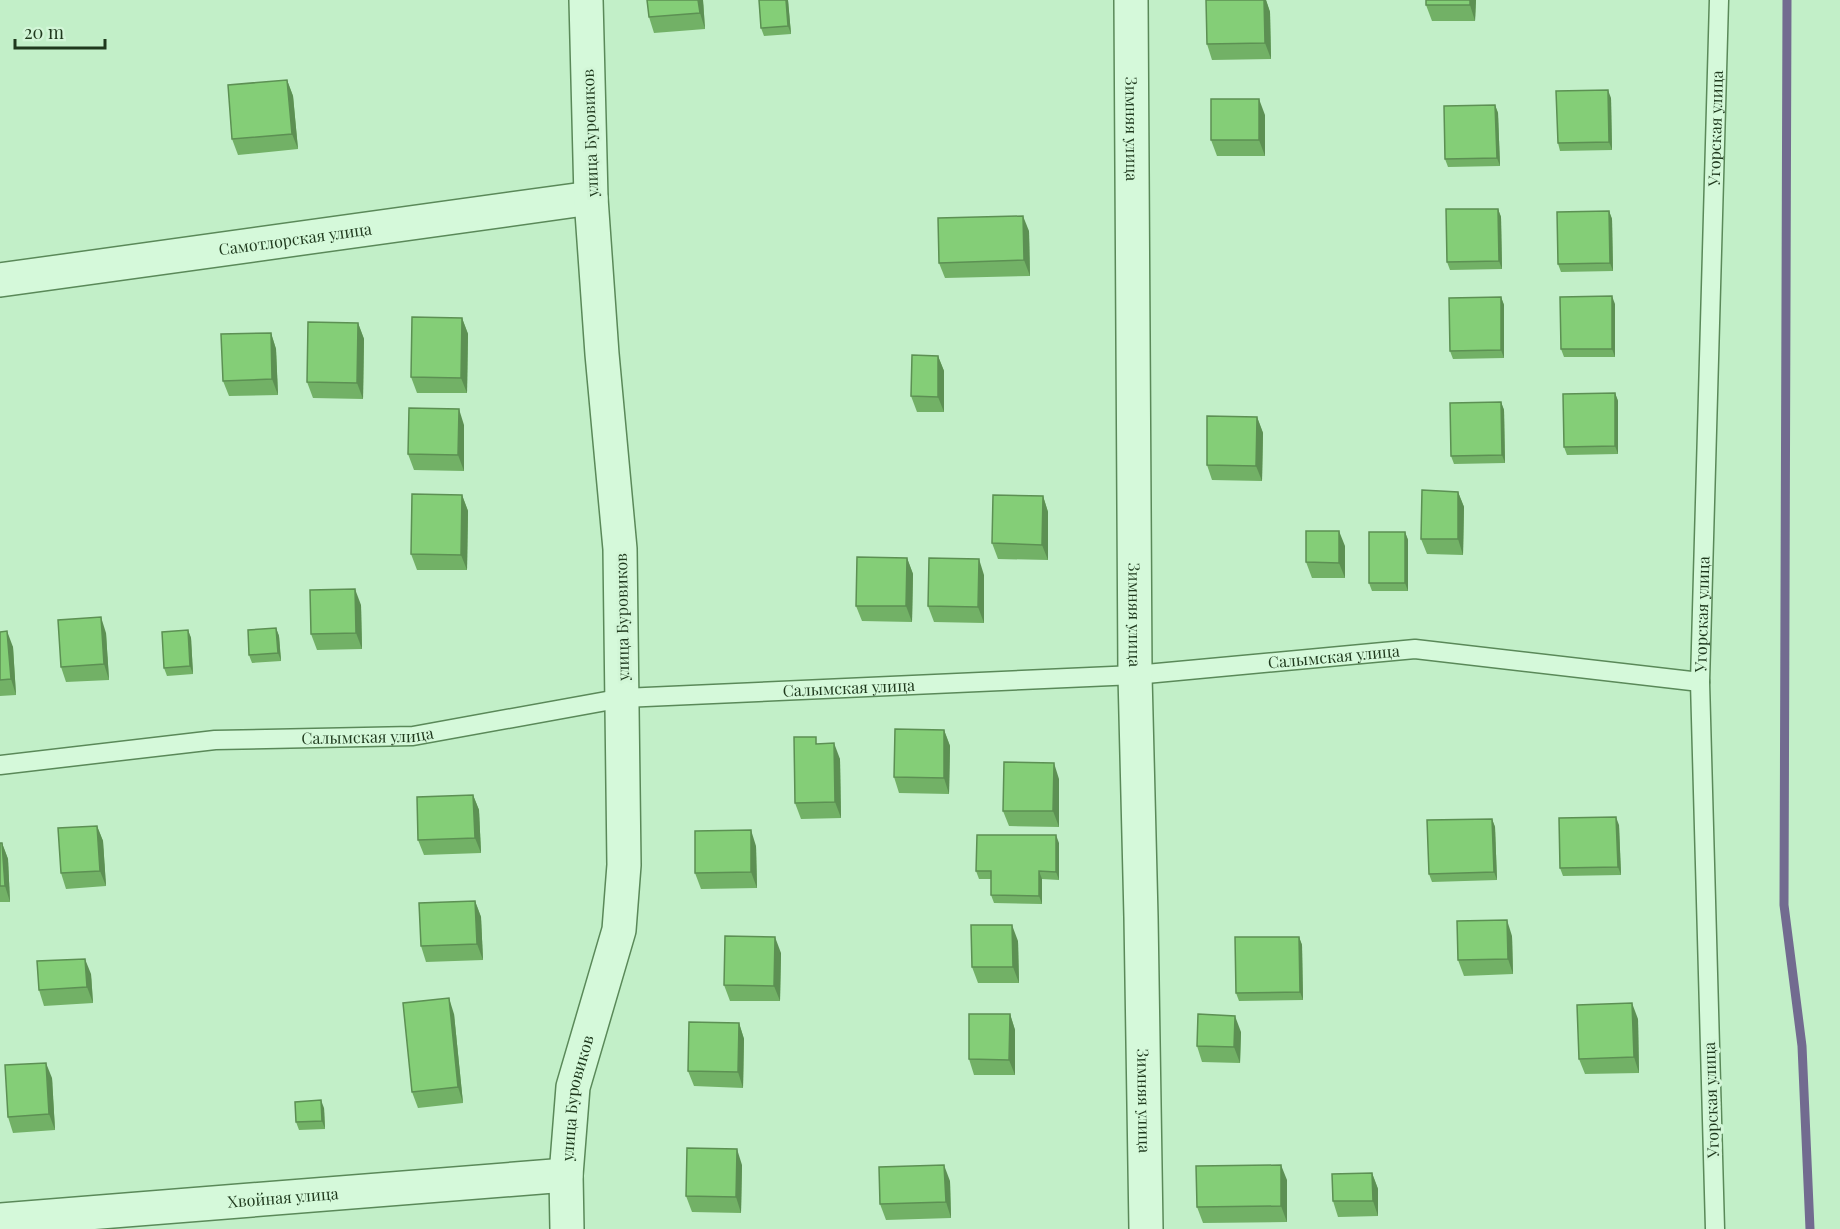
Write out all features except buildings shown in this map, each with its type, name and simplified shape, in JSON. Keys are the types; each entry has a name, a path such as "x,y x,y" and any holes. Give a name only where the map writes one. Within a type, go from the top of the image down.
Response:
{"street":[{"name":"улица Буровиков","path":"567,1229 566,1175 573,1088 620,930 624,865 620,549 602,354 591,198 586,0"},
{"name":"Зимняя улица","path":"1131,0 1135,675 1142,929 1146,1229"},
{"name":"Самотлорская улица","path":"0,280 591,198"},
{"name":"Хвойная улица","path":"0,1220 566,1175"}],"lane":[{"name":"Угорская улица","path":"1715,1229 1700,682 1719,0"},
{"name":"Салымская улица","path":"0,765 215,740 413,736 623,698 1135,675 1415,649 1700,682"}],"waterway":[{"path":"1787,0 1784,905 1802,1046 1810,1229"}]}
